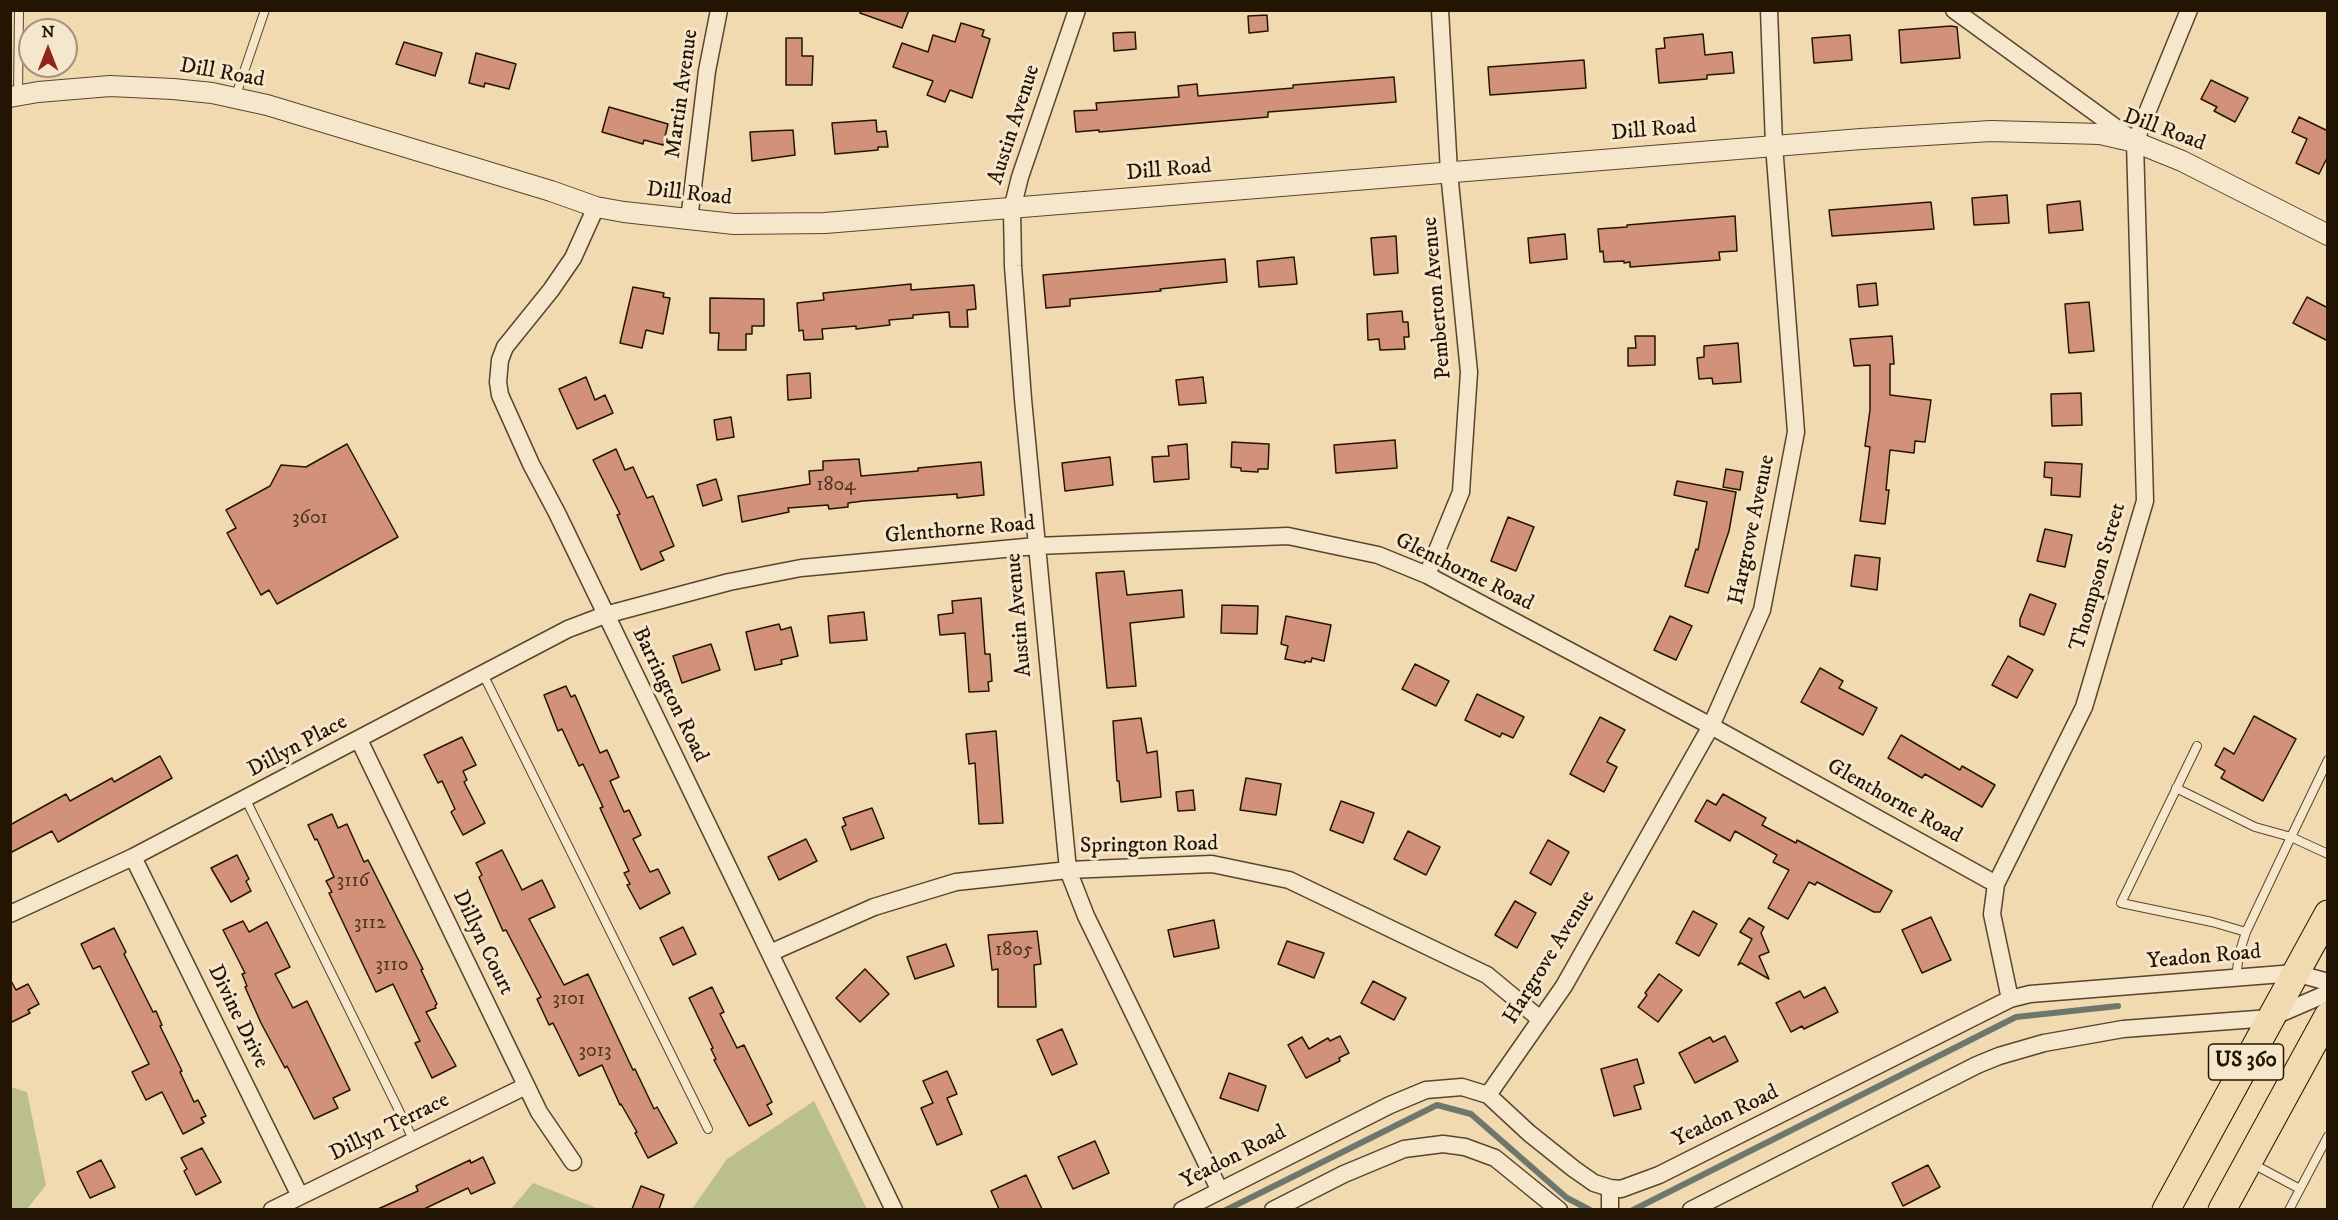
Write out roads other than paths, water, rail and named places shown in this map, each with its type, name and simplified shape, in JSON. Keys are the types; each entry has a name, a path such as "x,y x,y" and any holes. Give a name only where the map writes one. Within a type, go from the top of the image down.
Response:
{"highway":[{"name":"US 360","path":"2166,1209 2328,914"},
{"name":"US 360","path":"2222,1209 2328,1016"}],"street":[{"name":"Martin Avenue","path":"690,220 707,71 719,10"},
{"name":"Austin Avenue","path":"1077,10 1020,177 1012,209 1013,266 1036,546 1068,870 1086,916 1220,1191"},
{"name":"Pemberton Avenue","path":"1427,575 1461,492 1469,372 1449,172 1440,10"},
{"name":"Hargrove Avenue","path":"1488,1095 1564,986 1711,726 1762,610 1796,432 1774,145 1769,10"},
{"path":"1954,10 2134,142"},
{"name":"Thompson Street","path":"2010,999 1992,914 1996,884 2084,707 2145,501 2134,142 2189,10"},
{"name":"Dill Road","path":"14,96 110,86 173,89 235,98 267,105 551,191 596,207 734,224 825,223 1012,209 1774,145 2002,131 2100,134 2134,142 2182,161 2328,235"},
{"name":"Barrington Road","path":"596,207 573,258 551,290 505,347 500,360 498,382 500,395 531,464 894,1209"},
{"name":"Glenthorne Road","path":"605,615 729,582 801,568 1036,546 1288,536 1378,555 1427,575 1711,726 1996,884"},
{"name":"Dillyn Place","path":"10,914 133,857 246,800 568,629 605,615"},
{"name":"Dillyn Court","path":"359,740 539,1112 573,1162"},
{"name":"Divine Drive","path":"133,857 300,1196"},
{"name":"Springton Road","path":"770,953 874,907 956,882 1068,870 1212,864 1289,879 1487,975 1540,1019"},
{"name":"Yeadon Road","path":"1182,1209 1390,1105 1426,1090 1462,1087 1488,1095 1529,1133 1574,1169 1594,1183 1621,1189 1659,1175 2010,999 2030,994 2295,973 2328,982"},
{"path":"1691,1209 1999,1056 2044,1043 2123,1029 2270,1018 2328,993"},
{"name":"Dillyn Terrace","path":"272,1209 526,1086"},
{"path":"1273,1209 1344,1174 1404,1149 1443,1144 1465,1147 1495,1158 1559,1209"},
{"path":"1610,1188 1610,1209"}],"lane":[{"path":"14,96 19,10"},
{"path":"235,98 265,10"},
{"path":"483,674 708,1129"},
{"path":"2197,746 2121,903 2212,922 2246,932"},
{"path":"2236,978 2239,954 2246,932 2328,760"},
{"path":"2176,788 2255,827 2290,837 2328,854"},
{"path":"246,800 415,1141"},
{"path":"2289,1209 2328,1136"},
{"path":"2248,1162 2300,1189"}],"waterway":[{"path":"1633,1210 2016,1017 2118,1006"},
{"path":"1226,1210 1437,1105 1471,1114 1567,1198 1590,1210"}]}
